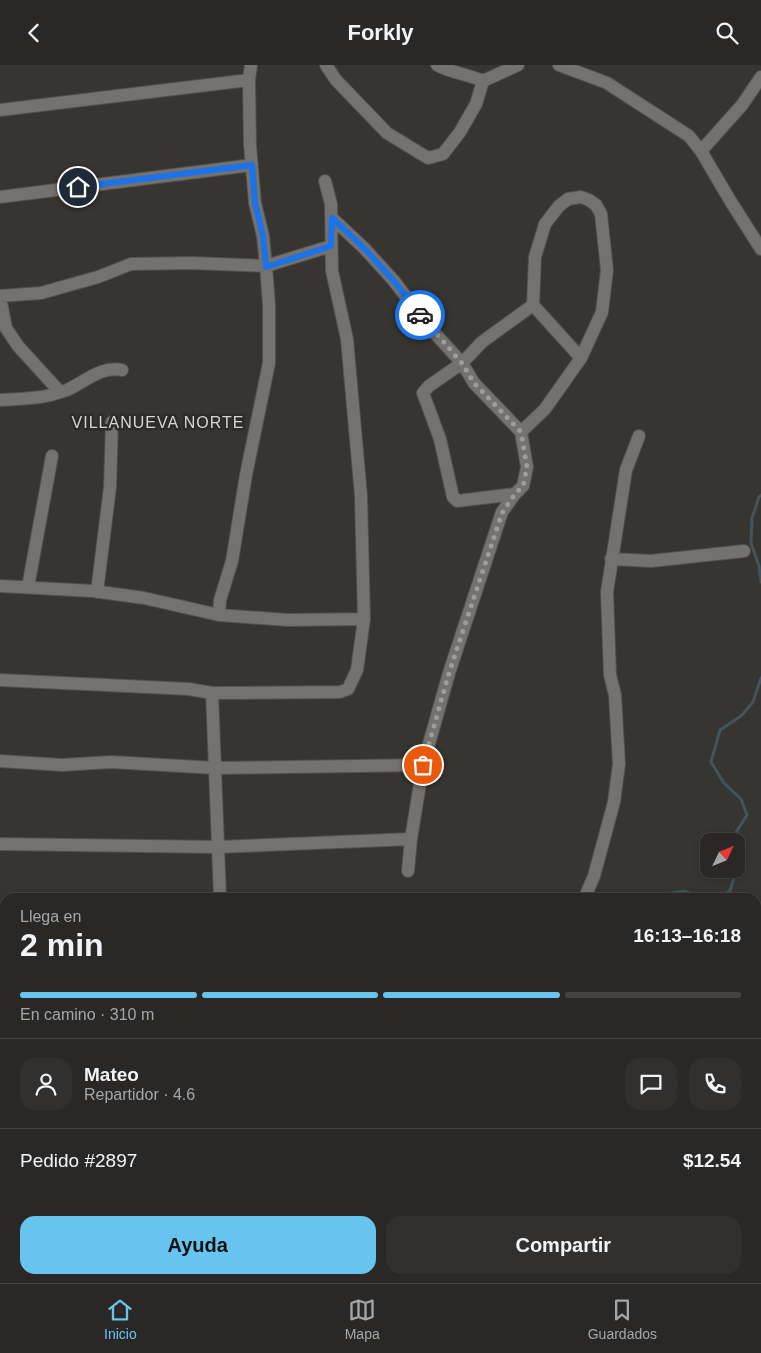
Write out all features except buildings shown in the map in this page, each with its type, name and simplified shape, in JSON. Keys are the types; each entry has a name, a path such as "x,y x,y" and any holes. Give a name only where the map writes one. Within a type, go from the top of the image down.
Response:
{"street":[{"path":"219,615 220,600 232,561 246,475 269,363 269,305 266,267 263,236 255,203 252,165 249,80 252,65"},
{"path":"326,65 336,80 387,133 428,158 443,154 460,132 476,104 477,74"},
{"path":"437,65 445,69 477,74 518,65"},
{"path":"559,65 607,83 688,136 702,151 761,249"},
{"path":"702,151 742,105 761,77"},
{"path":"0,110 249,80"},
{"path":"0,197 252,165"},
{"path":"0,680 189,689 212,693 340,692 348,689 357,670 364,619 361,496 347,339 332,271 332,218 325,181"},
{"path":"521,432 546,409 581,358 602,312 607,269 601,214 596,205 581,197 568,199 559,206 544,224 535,257 533,305 581,358"},
{"path":"332,218 364,248 394,281 429,327 462,363 474,383 521,432 527,467 523,486 502,513 449,673 423,765 411,839 408,871"},
{"path":"60,392 18,346 6,328 0,296 41,293 98,277 131,265 191,263 266,267 331,246"},
{"path":"515,494 456,501 453,497 440,439 423,393 429,386 462,363 482,342 533,305"},
{"path":"0,400 48,395 68,389 97,374 118,369 122,371"},
{"path":"97,592 110,487 112,422"},
{"path":"587,893 594,876 614,802 619,764 615,695 610,675 606,591 626,470 639,436"},
{"path":"28,587 52,456"},
{"path":"611,559 651,561 744,551"},
{"path":"0,586 97,592 144,598 219,615 288,620 364,619"},
{"path":"212,693 220,893"},
{"path":"0,761 62,765 111,762 216,768 423,765"},
{"path":"0,844 218,847 411,839"}],"waterway":[{"path":"761,495 752,518 751,543 759,566 761,582"},
{"path":"736,833 747,815 741,799 724,783 711,762 720,730 741,716 753,702 761,678"},
{"path":"726,893 730,891 734,878"},
{"path":"672,893 684,891 689,893"}],"way so far":[{"path":"420,315 462,363 474,383 521,432 527,467 523,486 502,513 449,673 423,765"}],"district":[{"name":"VILLANUEVA NORTE","path":"158,422"}],"route":[{"path":"78,187 252,165 255,203 263,236 266,267 331,246 332,218 364,248 394,281 420,315"}]}
